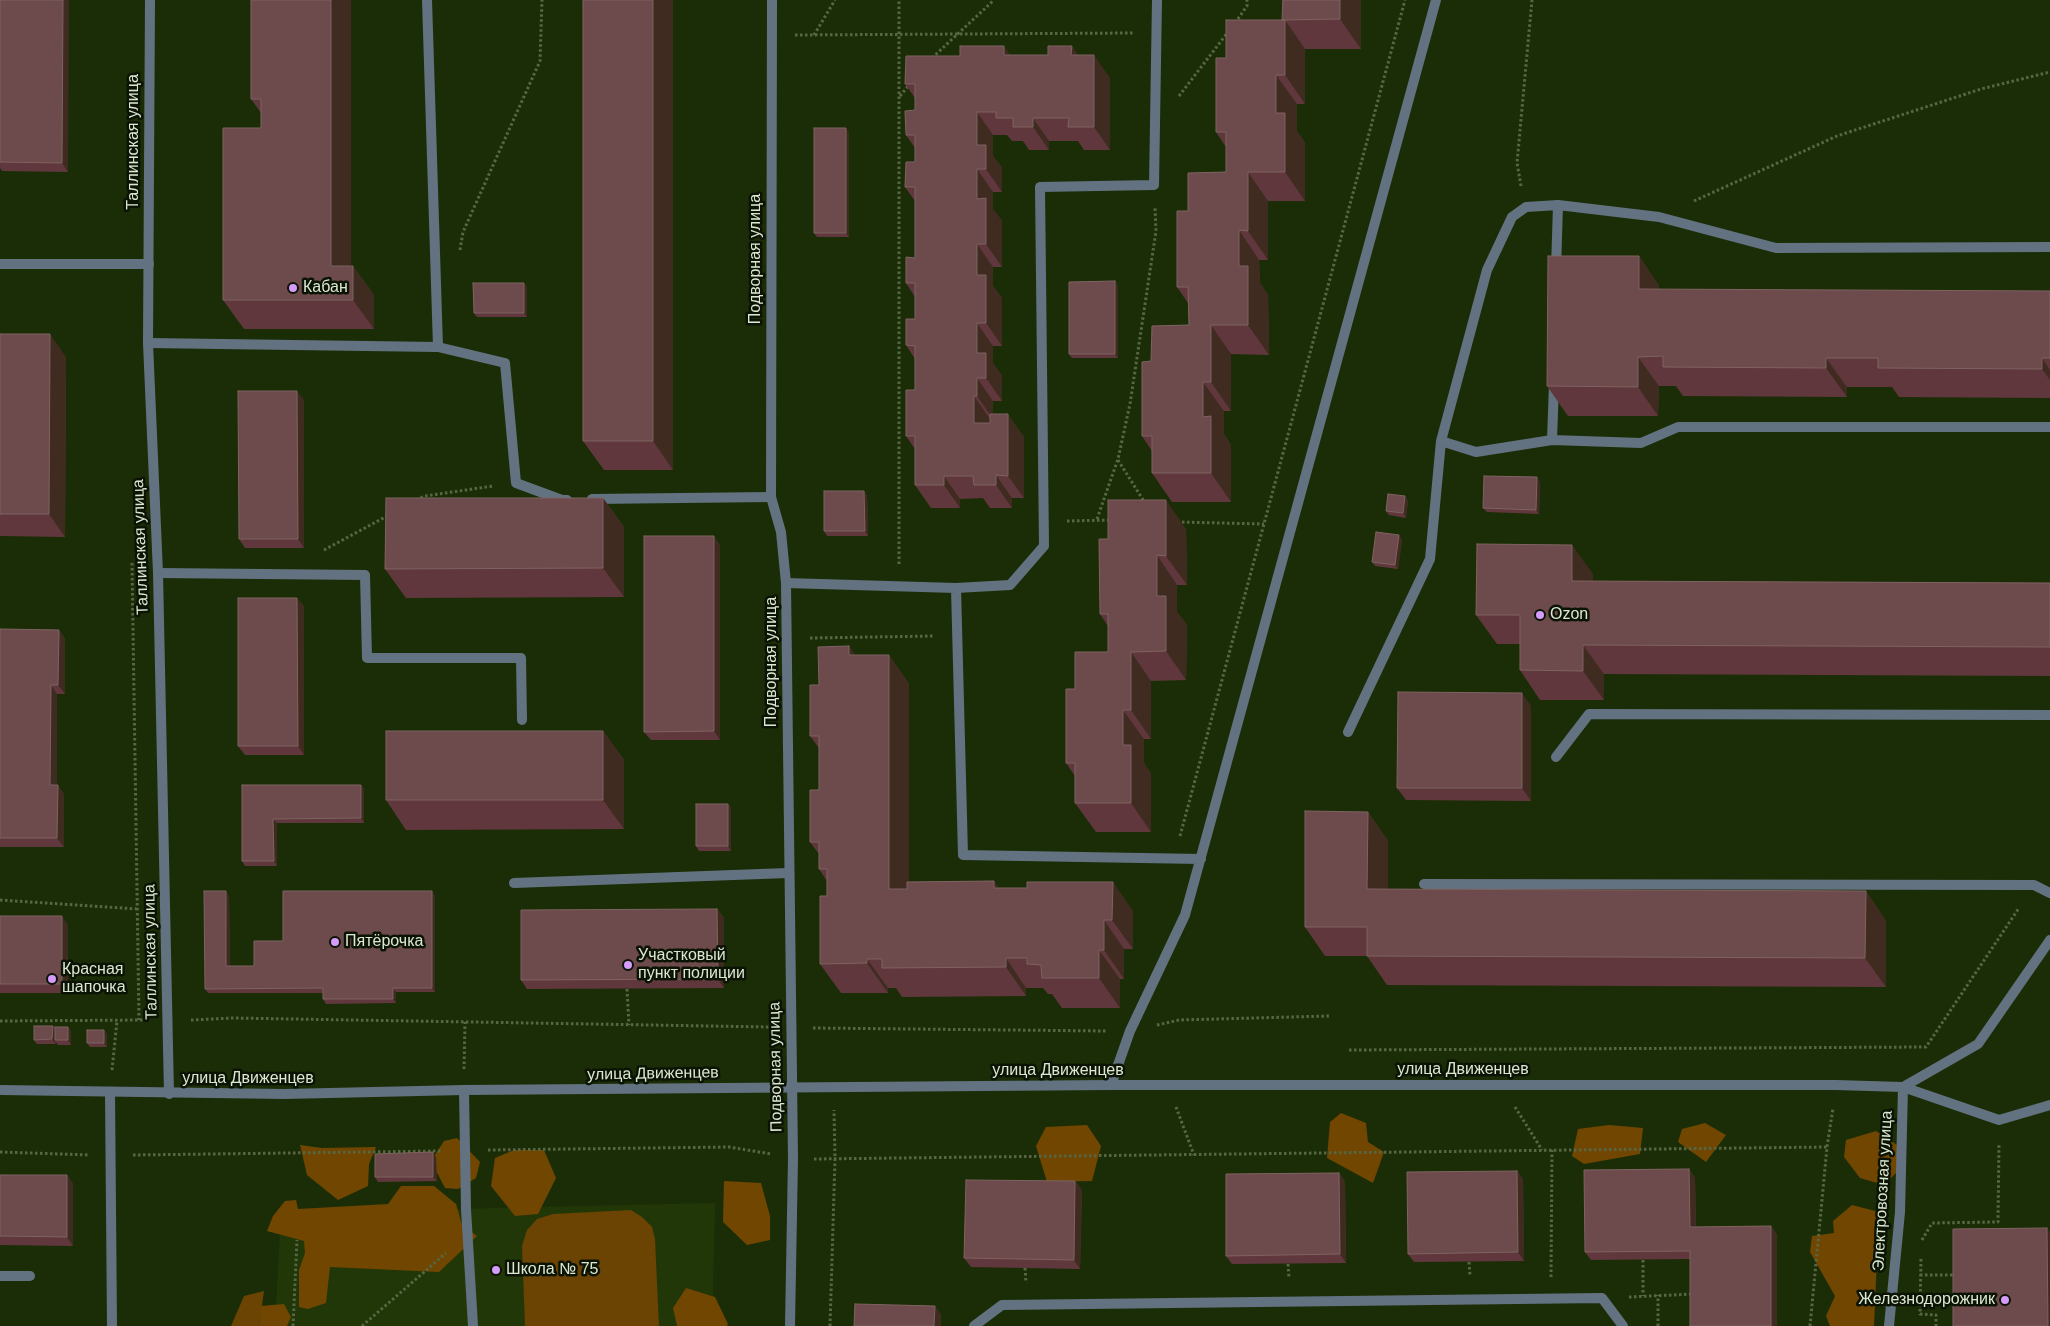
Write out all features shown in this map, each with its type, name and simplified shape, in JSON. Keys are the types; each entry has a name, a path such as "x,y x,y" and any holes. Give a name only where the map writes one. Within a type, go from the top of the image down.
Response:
{"street":[{"name":"Таллинская улица","path":"150,0 148,343 158,573 168,1094"},
{"path":"426,0 438,347"},
{"name":"Подворная улица","path":"772,0 771,498 781,532 786,583 788,873 793,1158 790,1326"},
{"path":"786,583 956,588 1010,585 1044,546 1040,187 1154,185 1157,0"},
{"path":"1111,1085 1130,1031 1185,915 1436,0"},
{"path":"1556,284 1558,205"},
{"path":"1348,732 1430,559 1441,440 1486,270 1512,217 1526,207 1558,205 1659,218 1776,248 2050,247"},
{"path":"0,264 149,264"},
{"path":"148,343 438,347 505,363 516,483 562,500 771,498"},
{"path":"1552,440 1554,372"},
{"path":"1441,440 1476,452 1552,440 1641,443 1678,427 2050,427"},
{"path":"158,573 365,575 367,658 522,658 522,720"},
{"path":"956,588 963,855 1201,859"},
{"path":"1556,757 1590,714 2050,715"},
{"path":"514,883 788,873"},
{"path":"1424,884 2034,885 2050,893"},
{"path":"1903,1087 1978,1044 2050,940"},
{"name":"улица Движенцев","path":"0,1090 168,1094 284,1094 464,1090 1111,1085 1836,1085 1903,1087"},
{"path":"1903,1087 1999,1120 2050,1105"},
{"name":"Электровозная улица","path":"1890,1326 1900,1212 1903,1087"},
{"path":"464,1090 467,1235 473,1326"},
{"path":"110,1092 112,1326"},
{"path":"0,1276 30,1276"},
{"path":"974,1326 1002,1305 1602,1298 1623,1326"}],"path":[{"path":"459,257 463,232 540,61 542,0"},
{"path":"814,35 835,0"},
{"path":"899,0 899,586"},
{"path":"928,62 994,0"},
{"path":"1178,97 1248,6 1247,0"},
{"path":"1174,859 1405,0"},
{"path":"1526,207 1516,163 1532,0"},
{"path":"772,35 1156,33"},
{"path":"1659,218 1837,136 1981,88 2050,72"},
{"path":"899,97 910,83"},
{"path":"1097,519 1118,459 1130,404 1156,231 1154,185"},
{"path":"1118,459 1146,506"},
{"path":"408,505 425,496 516,483"},
{"path":"317,574 324,550 391,514"},
{"path":"1044,523 1097,519 1117,520"},
{"path":"1175,522 1264,524"},
{"path":"786,639 957,636"},
{"path":"1349,1050 1926,1047 2034,885"},
{"path":"0,900 138,909"},
{"path":"627,989 629,1025"},
{"path":"0,1021 117,1021 233,1018"},
{"path":"110,1092 117,1021"},
{"path":"464,1090 465,1022"},
{"path":"1167,1085 1194,1155"},
{"path":"1502,1085 1542,1151"},
{"path":"1810,1326 1827,1147 1836,1085"},
{"path":"830,1326 835,1159 834,1087"},
{"path":"1921,1249 1922,1240 1932,1223 1998,1222 1999,1120"},
{"path":"0,1152 110,1155 729,1147 793,1158 835,1159 1827,1147"},
{"path":"1551,1299 1552,1150"},
{"path":"362,1326 467,1235"},
{"path":"293,1326 297,1240"},
{"path":"1921,1258 1920,1314 1936,1315 1936,1326"},
{"path":"1643,1260 1643,1296"},
{"path":"1920,1275 1959,1275"},
{"path":"1602,1298 1696,1294"},
{"path":"1658,1296 1658,1326"}],"shaded area":[{"path":"1341,1113 1366,1123 1368,1142 1384,1152 1373,1183 1327,1158 1330,1122"},
{"path":"1705,1123 1726,1135 1706,1162 1678,1142 1682,1129"},
{"path":"1087,1125 1101,1146 1092,1181 1047,1182 1036,1146 1046,1127"},
{"path":"1609,1125 1643,1128 1640,1154 1584,1164 1572,1156 1578,1129"},
{"path":"1876,1131 1900,1147 1901,1168 1884,1185 1860,1178 1844,1157 1846,1140"},
{"path":"457,1138 480,1162 476,1178 458,1189 445,1188 431,1161 444,1141"},
{"path":"300,1145 322,1148 376,1147 369,1164 368,1186 338,1200 307,1175"},
{"path":"514,1150 544,1150 556,1178 538,1214 515,1216 491,1186 495,1158"},
{"path":"724,1181 761,1183 770,1216 770,1240 747,1245 723,1222"},
{"path":"401,1186 434,1186 456,1204 462,1225 477,1236 439,1272 330,1267 326,1303 308,1309 299,1307 299,1270 305,1253 304,1241 267,1231 273,1216 285,1201 296,1200 298,1209 388,1204"},
{"name":"Школа № 75","path":"715,1203 712,1326 275,1326 281,1213"},
{"path":"1852,1205 1879,1212 1874,1326 1830,1326 1826,1316 1835,1296 1810,1252 1812,1236 1834,1233 1833,1221"},
{"path":"631,1210 652,1227 655,1239 659,1326 525,1326 522,1246 527,1230 537,1219 553,1214"},
{"path":"686,1288 715,1297 728,1324 727,1326 677,1326 673,1308"},
{"path":"264,1291 259,1326 231,1326 244,1296"},
{"path":"284,1304 291,1317 287,1326 259,1326 261,1306"}],"building":[{"path":"0,0 63,0 62,163 0,162"},
{"path":"251,0 331,0 331,266 353,266 353,300 223,300 223,128 261,128 261,99 251,99"},
{"path":"583,0 653,0 653,441 583,441"},
{"path":"1283,0 1340,0 1340,19 1282,20"},
{"path":"1226,20 1285,20 1285,75 1276,75 1276,113 1285,113 1285,172 1248,172 1248,231 1239,230 1239,266 1248,266 1248,325 1211,325 1211,382 1203,382 1203,417 1211,416 1211,473 1152,473 1152,436 1142,436 1142,362 1151,361 1152,326 1189,325 1188,287 1177,287 1177,211 1188,211 1188,173 1226,172 1226,132 1216,132 1216,58 1226,58"},
{"path":"960,46 1004,46 1004,55 1048,55 1048,46 1072,46 1071,55 1094,55 1094,127 1068,127 1069,118 1033,118 1033,127 1013,127 1013,118 996,118 996,112 977,112 977,145 986,145 986,169 977,169 977,199 986,198 986,244 977,244 977,275 986,275 986,323 977,323 977,353 986,353 986,378 977,378 977,396 974,396 974,423 990,423 990,414 1008,414 1008,476 996,475 996,485 974,485 973,476 944,476 944,485 915,485 915,436 906,436 906,390 915,390 915,346 906,345 906,319 915,319 915,283 906,283 906,257 915,258 915,187 905,187 906,162 915,162 915,135 906,135 905,111 915,110 915,84 905,84 906,56 960,56"},
{"path":"814,128 846,128 846,233 814,233"},
{"path":"1548,256 1639,256 1639,289 2050,291 2050,358 2042,358 2042,369 1878,368 1878,358 1826,358 1826,368 1663,367 1663,356 1638,357 1638,387 1547,386"},
{"path":"1115,281 1115,354 1069,354 1069,282"},
{"path":"473,283 524,283 524,313 474,313"},
{"path":"0,334 50,334 49,514 0,514"},
{"path":"238,391 297,391 298,539 239,539"},
{"path":"1484,476 1537,477 1536,510 1483,508"},
{"path":"824,491 864,491 865,531 824,531"},
{"path":"1388,494 1405,496 1403,513 1386,511"},
{"path":"386,498 603,498 603,568 385,569"},
{"path":"1108,500 1166,500 1166,556 1157,555 1157,596 1166,596 1166,651 1131,652 1131,710 1123,710 1123,745 1131,745 1131,803 1075,803 1075,763 1066,763 1066,689 1075,689 1075,652 1108,652 1108,614 1100,614 1099,539 1108,539"},
{"path":"1376,532 1399,535 1395,565 1372,562"},
{"path":"644,536 714,536 714,731 644,732"},
{"path":"1477,544 1572,545 1572,581 2050,583 2050,647 1583,645 1583,671 1520,670 1520,615 1476,615"},
{"path":"238,598 297,598 298,746 238,746"},
{"path":"0,629 59,630 58,685 51,685 50,785 58,785 57,838 0,838"},
{"path":"849,646 849,655 889,655 889,889 907,889 907,882 994,881 994,888 1027,888 1027,882 1113,882 1112,920 1104,920 1104,950 1099,950 1099,978 1042,978 1041,965 1027,964 1027,958 1006,958 1006,967 882,968 882,959 867,959 867,963 820,964 820,896 827,896 827,869 819,869 819,842 810,842 810,790 819,790 819,736 810,736 810,685 819,685 818,647"},
{"path":"1398,692 1522,693 1522,788 1397,788"},
{"path":"386,731 603,731 603,800 386,800"},
{"path":"242,785 361,785 361,818 273,819 274,861 242,861"},
{"path":"696,804 728,804 728,846 696,846"},
{"path":"1305,811 1368,812 1367,889 1866,891 1865,958 1367,956 1367,927 1305,927"},
{"path":"204,891 226,891 226,966 254,966 254,941 283,941 283,891 432,891 432,988 393,988 393,999 323,999 323,988 205,989"},
{"path":"717,909 718,979 521,980 521,910"},
{"path":"0,916 62,916 62,984 0,984"},
{"path":"34,1026 53,1026 52,1039 34,1040"},
{"path":"55,1027 68,1027 68,1040 55,1040"},
{"path":"87,1030 104,1030 104,1043 87,1043"},
{"path":"433,1152 433,1177 375,1177 375,1154"},
{"path":"1689,1169 1690,1227 1771,1226 1771,1326 1690,1326 1690,1251 1585,1252 1584,1170"},
{"path":"1517,1171 1518,1252 1408,1254 1407,1172"},
{"path":"1339,1173 1340,1254 1226,1256 1226,1174"},
{"path":"0,1175 67,1175 67,1237 0,1236"},
{"path":"966,1180 1075,1181 1074,1260 964,1258"},
{"name":"Железнодорожник","path":"2047,1228 2048,1326 1953,1326 1953,1229"},
{"path":"855,1304 935,1306 934,1326 854,1326"}],"place":[{"name":"Кабан","path":"293,288"},
{"name":"Ozon","path":"1540,615"},
{"name":"Пятёрочка","path":"335,942"},
{"name":"Участковый пункт полиции","path":"628,965"},
{"name":"Красная шапочка","path":"52,979"},
{"name":"Школа № 75","path":"496,1270"},
{"name":"Железнодорожник","path":"2005,1300"}]}
